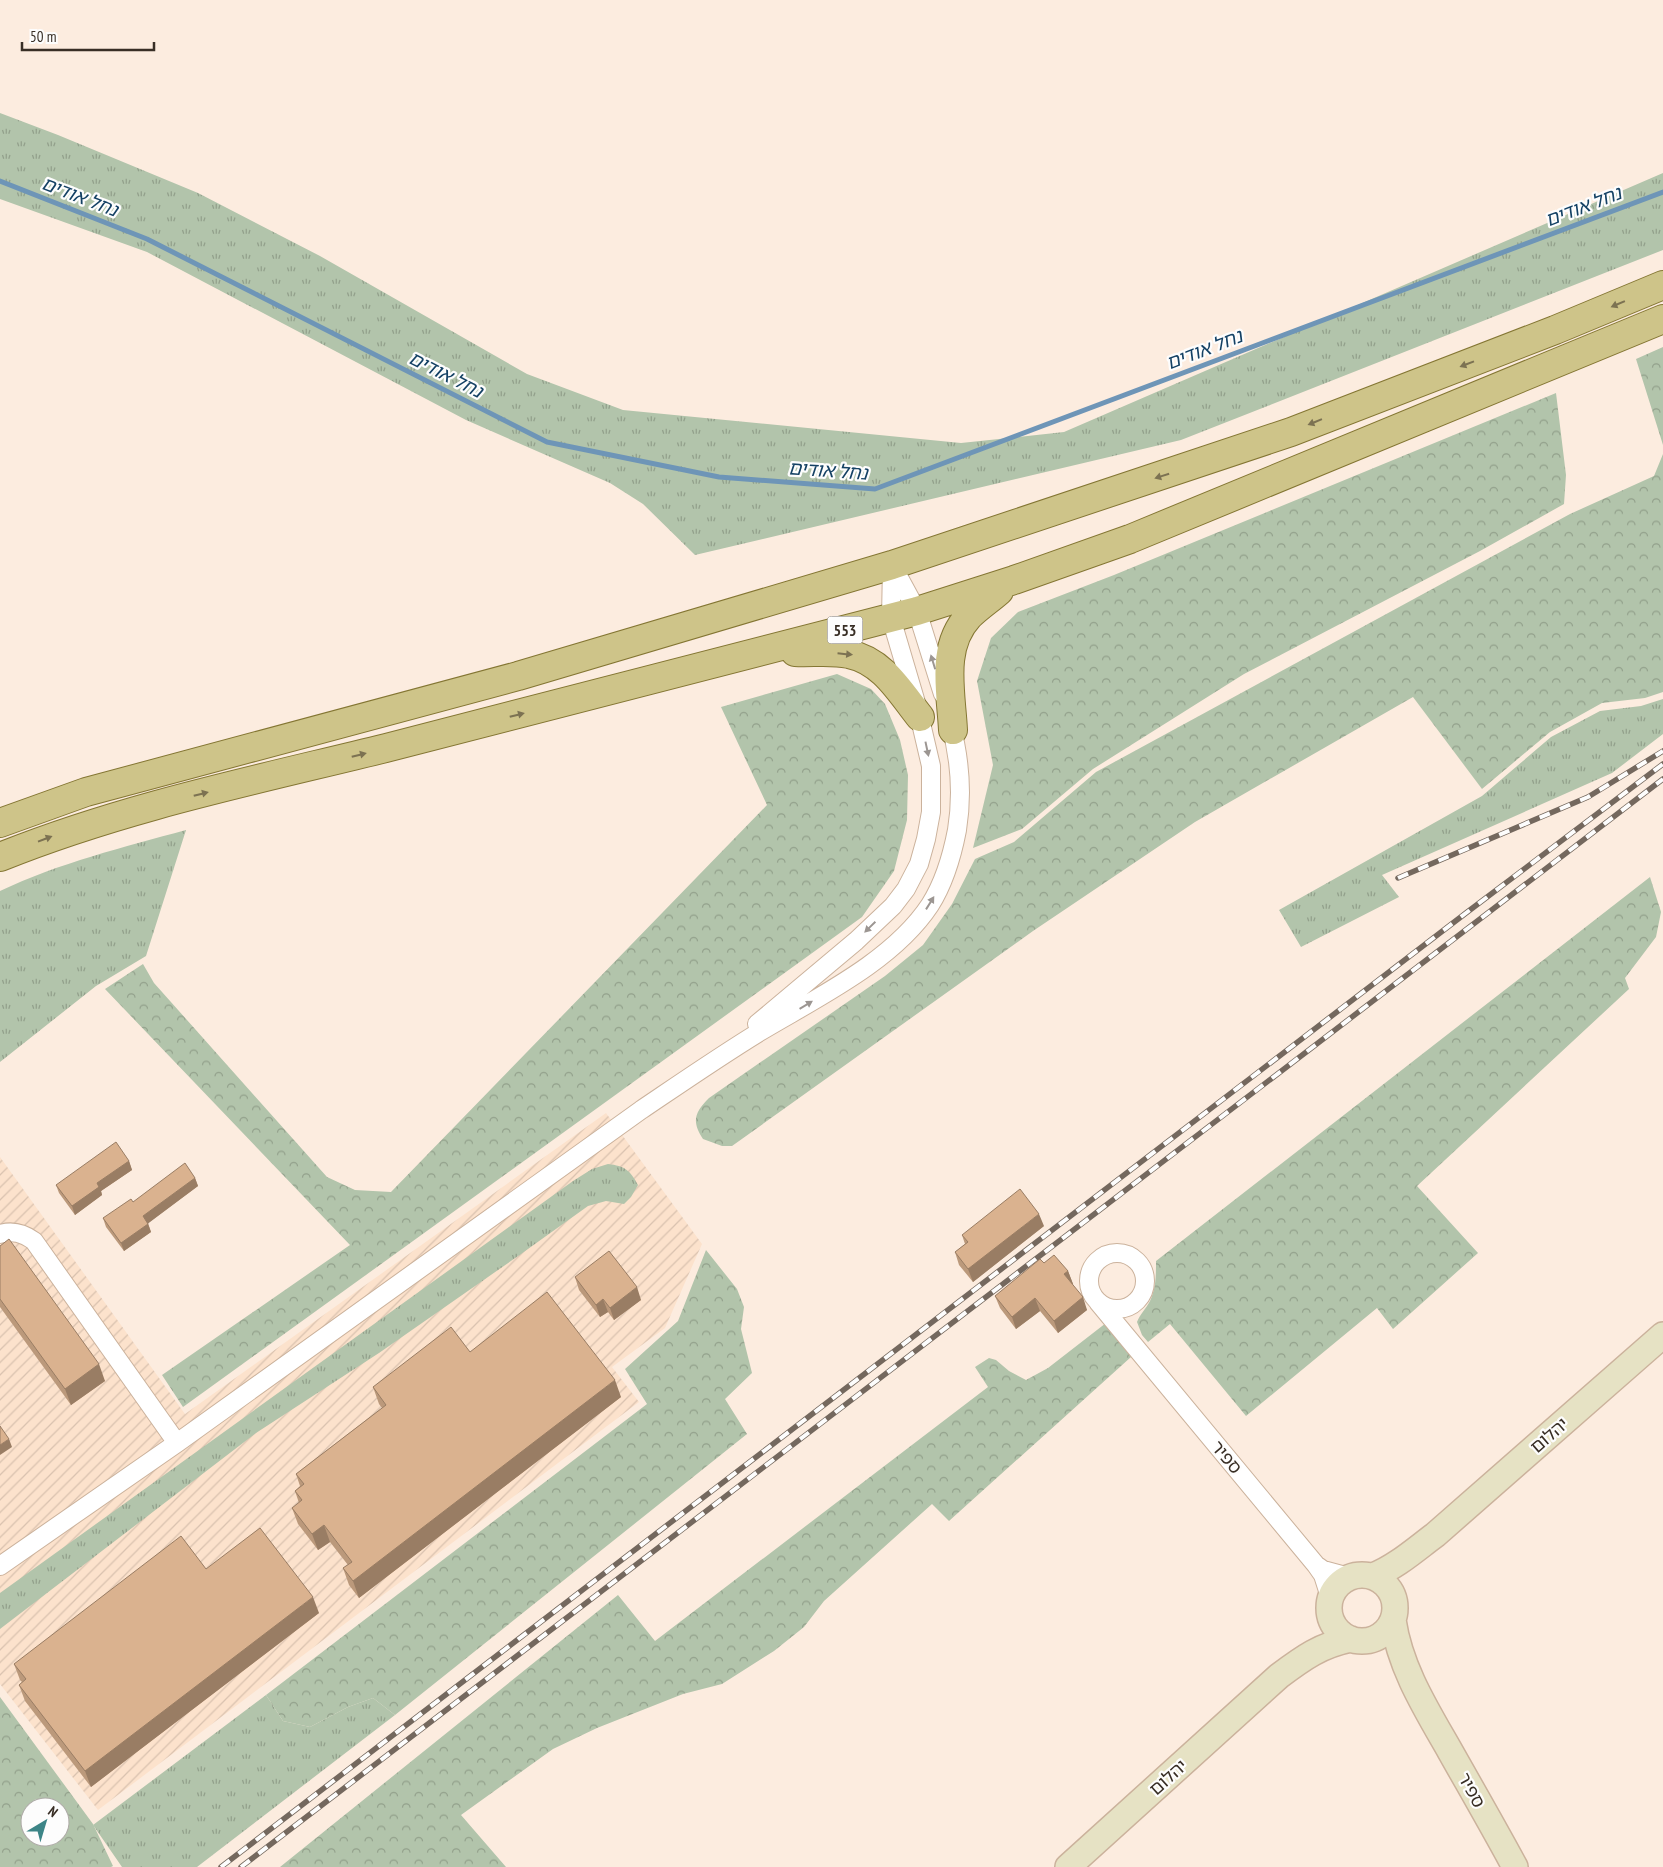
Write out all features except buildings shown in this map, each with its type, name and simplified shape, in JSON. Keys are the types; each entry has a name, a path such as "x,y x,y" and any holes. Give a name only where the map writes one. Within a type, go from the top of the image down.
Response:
{"main road":[{"path":"0,823 86,792 518,676 892,565 1291,432 1554,330 1663,285"},
{"name":"553","path":"0,857 60,833 148,807 532,711 891,618 1014,580 1130,539 1224,502 1663,319"},
{"path":"953,730 949,659 951,645 969,616 1014,580"},
{"path":"761,652 848,653 862,657 877,666 890,678 920,717"},
{"name":"יהלום","path":"1361,1577 1393,1565 1436,1535 1663,1335"},
{"name":"יהלום","path":"1394,1610 1405,1576 1436,1535"},
{"path":"1361,1577 1381,1581 1388,1588 1394,1610 1388,1629 1370,1640 1356,1640 1342,1635 1330,1619 1329,1602 1336,1588 1361,1577"},
{"name":"יהלום","path":"1267,1686 1316,1627 1329,1602"},
{"name":"ספיר","path":"1394,1610 1396,1638 1414,1687 1515,1867"},
{"name":"יהלום","path":"1068,1867 1279,1676 1317,1649 1334,1642 1356,1640"},
{"name":"ספיר","path":"1356,1640 1372,1648 1394,1664 1414,1687"}],"street":[{"path":"718,1056 838,986 871,963 914,925 931,904 945,875 954,846 959,815 960,763 953,730 917,611 892,565"},
{"path":"0,1566 177,1443 718,1056 856,941 893,906 906,889 918,864 926,839 931,812 931,766 920,717 891,618 892,565"},
{"path":"0,1234 17,1232 34,1241 177,1443"},
{"path":"1125,1254 1133,1258 1140,1265 1144,1273 1145,1282 1143,1292 1131,1305 1122,1309 1113,1309 1105,1307 1098,1302 1090,1287 1089,1279 1091,1270 1102,1258 1125,1254"},
{"name":"ספיר","path":"1098,1302 1316,1565 1323,1575 1329,1602"},
{"name":"ספיר","path":"1131,1305 1128,1322 1131,1337 1137,1349"},
{"name":"ספיר","path":"1316,1565 1323,1570 1361,1577"}],"shaded area":[{"path":"606,1113 702,1244 665,1328 612,1367 639,1402 98,1810 0,1684 0,1157 185,1414"}],"green space":[{"path":"0,113 198,193 320,256 527,374 623,410 961,443 1064,432 1663,173 1663,250 1181,440 695,555 643,504 610,483 466,420 147,252 0,199"},
{"path":"1663,347 1663,445 1636,359"},
{"path":"1556,393 1566,475 1564,504 1480,551 1244,674 1093,769 1022,829 973,848 993,765 977,681 991,638 1018,612 1114,575"},
{"path":"1663,454 1663,692 1645,698 1602,703 1550,732 1482,789 1413,697 1195,822 1033,931 732,1146 722,1146 703,1139 697,1127 696,1117 700,1108 709,1098 885,976 923,945 952,904 975,859 1014,842 1096,772 1570,514 1654,476"},
{"path":"837,674 871,689 885,704 900,740 908,775 907,820 894,871 862,917 183,1407 162,1375 350,1245 105,989 143,964 154,983 327,1177 355,1190 391,1192 767,805 721,707"},
{"path":"1663,699 1663,734 1612,773 1382,875 1399,897 1301,947 1279,910 1482,796 1551,737 1600,711 1641,706"},
{"path":"186,830 146,956 96,986 0,1062 0,891 68,864"},
{"path":"1650,877 1661,912 1656,937 1625,978 1629,989 1417,1186 1478,1253 1393,1329 1377,1308 1246,1416 1170,1324 1148,1342 1142,1335 1137,1322 1152,1296 1156,1261"},
{"path":"608,1164 619,1166 626,1170 638,1185 624,1204 606,1201 588,1206 379,1353 256,1433 0,1629 0,1593 573,1181 592,1169"},
{"path":"706,1250 737,1289 744,1307 741,1329 752,1373 725,1399 747,1434 395,1715 373,1698 348,1707 310,1727 283,1721 266,1695 647,1404 625,1369 678,1321"},
{"path":"1106,1323 1131,1357 949,1521 932,1504 824,1601 804,1627 774,1651 722,1684 683,1694 597,1728 553,1749 461,1815 506,1867 280,1867 618,1595 655,1641 988,1387 975,1367 989,1358 996,1360 1009,1371 1026,1380 1048,1368"},
{"path":"266,1695 283,1721 310,1727 348,1707 373,1698 395,1715 197,1867 122,1867 93,1825"},
{"path":"0,1697 93,1824 113,1866 0,1867"}],"waterway":[{"name":"נחל אודים","path":"0,181 147,239 547,442 719,477 875,489 1663,192"}],"railway":[{"path":"1398,878 1588,797 1663,751"},
{"path":"221,1867 1663,764"},
{"path":"241,1867 1663,779"}]}
